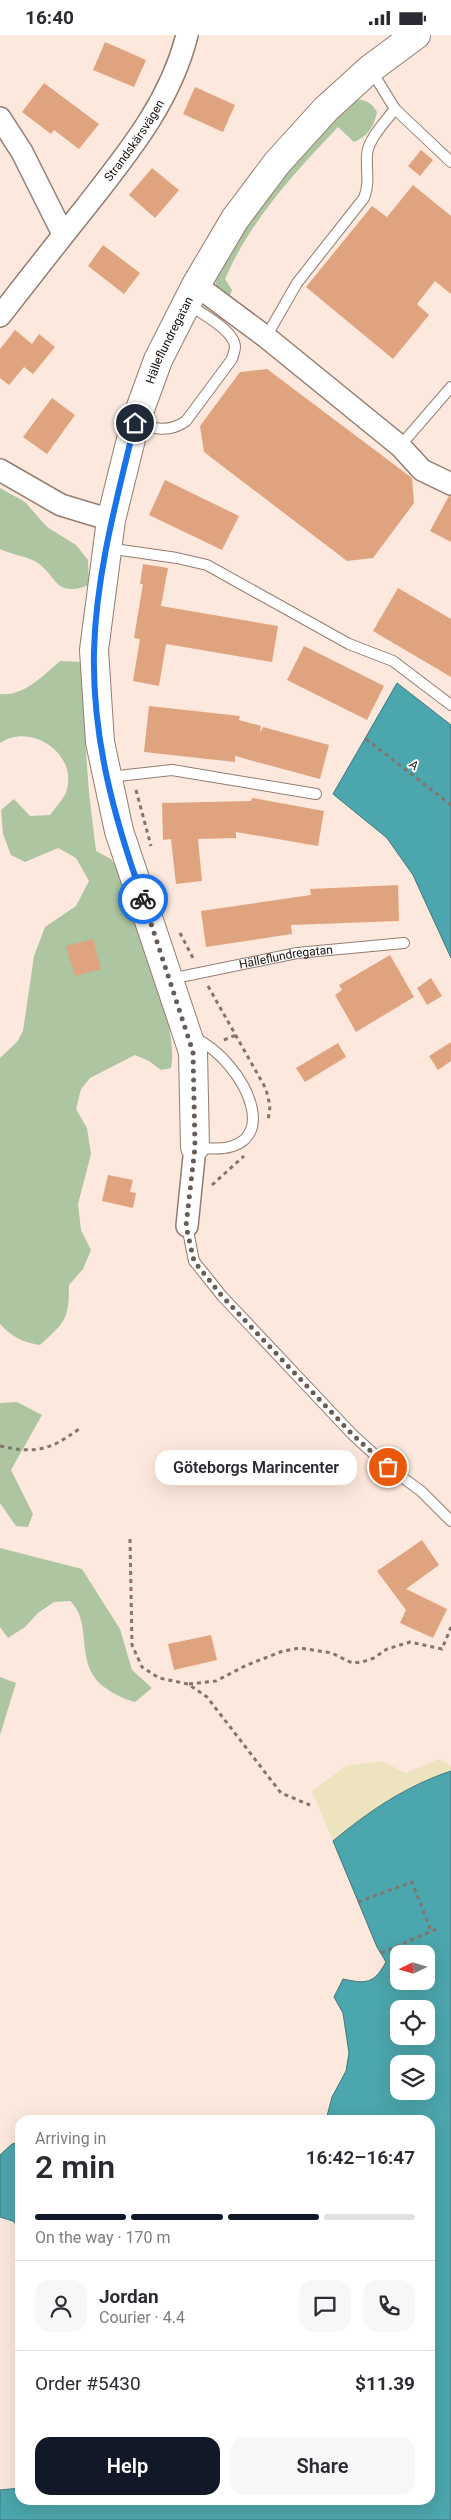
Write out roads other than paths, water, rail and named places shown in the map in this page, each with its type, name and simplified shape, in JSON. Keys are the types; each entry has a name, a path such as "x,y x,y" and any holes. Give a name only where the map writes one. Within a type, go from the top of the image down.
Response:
{"street":[{"name":"Strandskärsvägen","path":"0,316 142,135 170,82 183,51 187,35"},
{"name":"Hälleflundregatan","path":"186,1226 195,1147 194,1069 188,1035 119,831 119,776 95,694 94,650 111,520 135,423 163,347 235,219 277,163 326,109 370,69 416,35"},
{"path":"0,118 22,153 64,235"},
{"name":"Hälleflundregatan","path":"192,294 266,337 400,446 422,470 451,484"},
{"path":"0,470 61,505 111,520"}],"lane":[{"path":"370,69 395,109 451,162"},
{"path":"266,337 297,283 364,198 368,187 367,155 370,144 395,109"},
{"path":"135,423 159,430 178,427 186,421 232,359 235,348 233,339 192,294"},
{"path":"400,446 451,387"},
{"path":"107,548 177,558 207,565 350,644 392,661 451,705"},
{"path":"119,776 172,769 316,793"},
{"name":"Hälleflundregatan","path":"169,979 297,953 404,943"},
{"path":"188,1035 207,1043 227,1061 241,1081 254,1107 252,1128 244,1139 230,1148 211,1149 195,1147"},
{"name":"Hälleflundregatan","path":"186,1226 194,1261 222,1296 352,1434 421,1491 451,1521"}],"water":[{"path":"397,683 451,725 451,958 413,875 387,838 333,794"},
{"path":"451,1771 451,2520 0,2520 0,2490 15,2488 15,2505 435,2505 435,2115 327,2115 332,2097 346,2071 349,2053 343,2013 334,1997 343,1979 358,1982 369,1981 377,1975 386,1962 377,1947 333,1841 360,1820 403,1792"},
{"path":"15,2143 15,2223 0,2217 0,2155"}],"place":[{"name":"Göteborgs Marincenter","path":"388,1467"}]}
